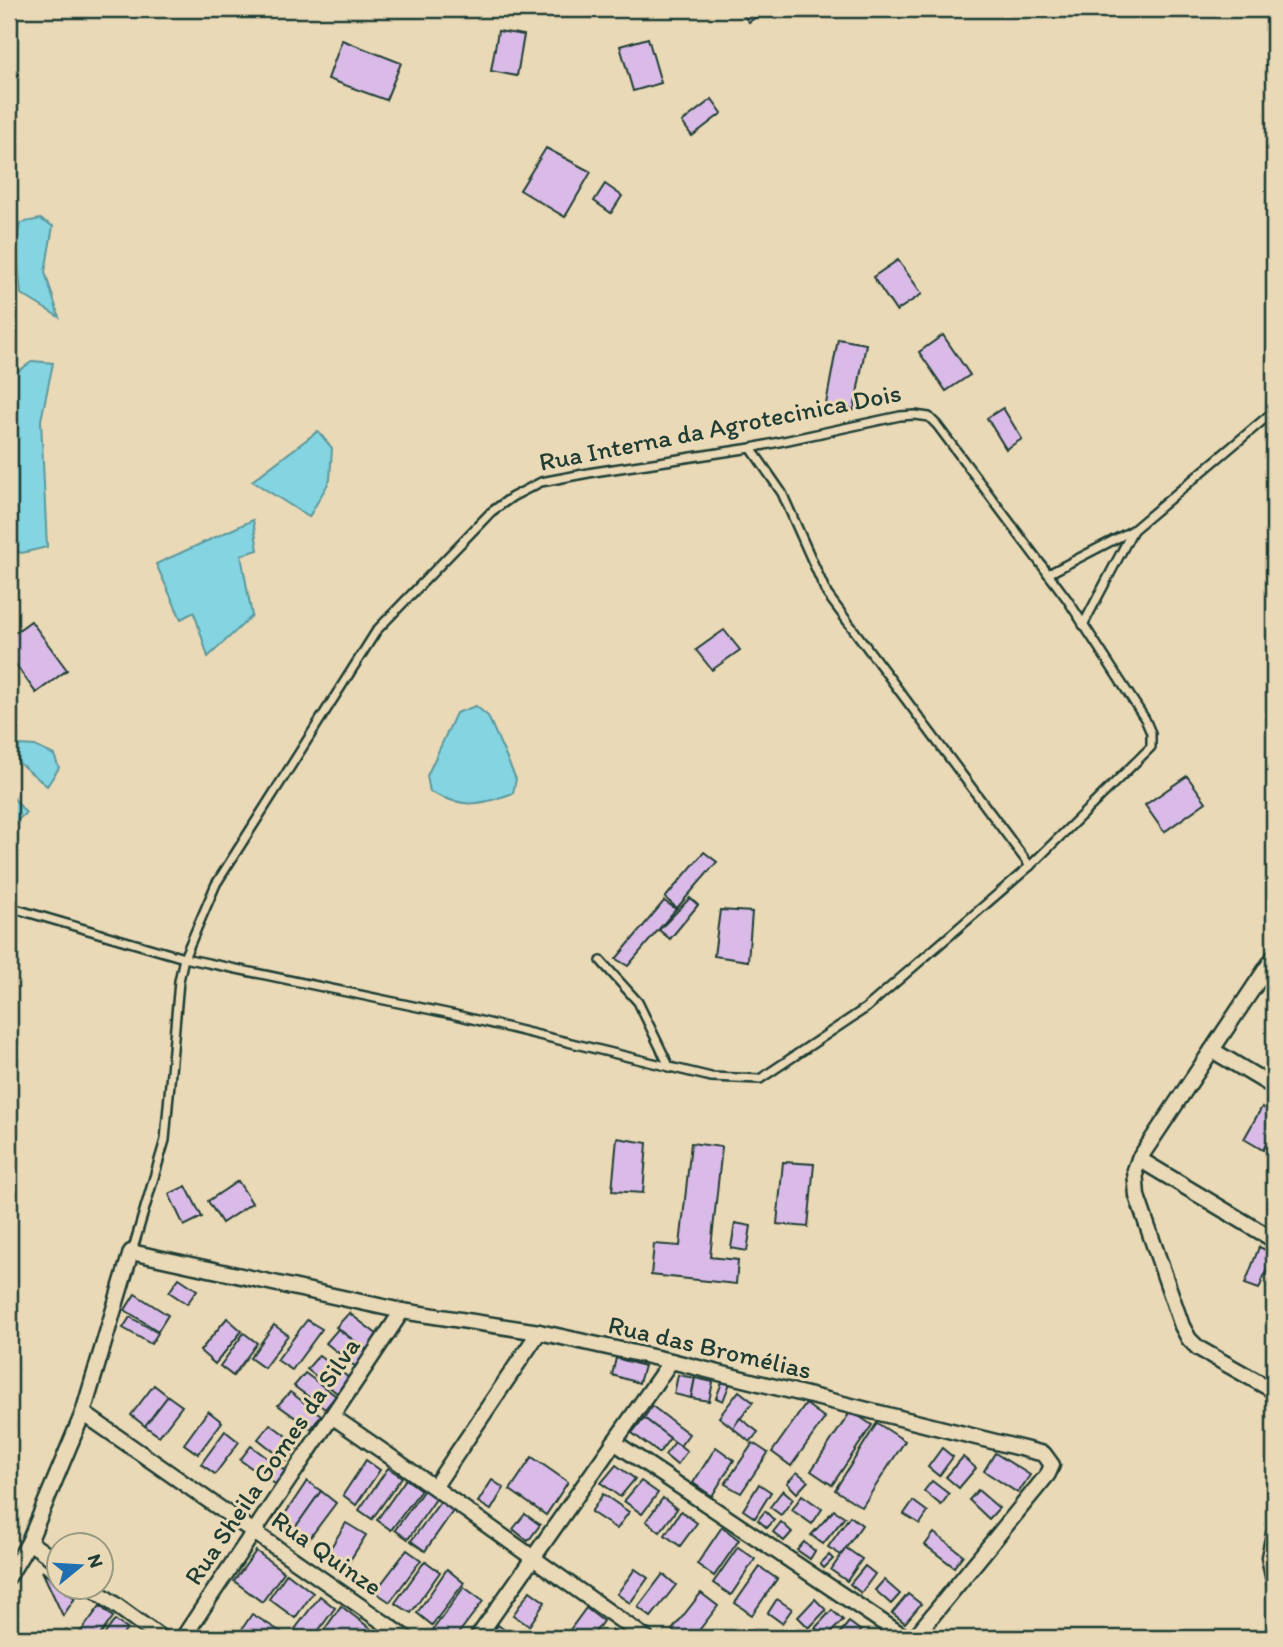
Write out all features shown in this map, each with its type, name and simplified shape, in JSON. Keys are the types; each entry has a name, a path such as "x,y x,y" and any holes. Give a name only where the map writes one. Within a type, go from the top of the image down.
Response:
{"street":[{"path":"1274,957 1139,1159 1135,1170 1138,1196 1182,1326 1189,1339 1198,1348 1274,1391"},
{"path":"1212,1050 1274,1087"},
{"path":"1139,1159 1274,1240"},
{"name":"Rua das Bromélias","path":"131,1252 402,1311 539,1332 671,1361 1044,1454 1052,1465 1048,1474 914,1638"},
{"name":"Rua Interna da Agrotecinica Dois","path":"9,1576 29,1542 83,1413 131,1252"},
{"name":"Rua Sheila Gomes da Silva","path":"183,1638 402,1311"},
{"path":"435,1486 539,1332"},
{"path":"477,1638 671,1361"},
{"name":"Rua Quinze","path":"83,1413 405,1638"},
{"path":"333,1417 435,1486 646,1638"},
{"path":"614,1442 906,1638"},
{"path":"1274,1534 1269,1557 1274,1581"},
{"path":"29,1542 46,1554"},
{"path":"113,1602 162,1638"}],"lane":[{"path":"9,907 184,958 456,1015 711,1077 760,1079 866,1008 1030,866 1151,747 1151,733 1145,719 1048,574 1133,530 1274,411"},
{"name":"Rua Interna da Agrotecinica Dois","path":"131,1252 165,1140 179,981 184,958 216,884 377,630 491,512 541,482 751,448 915,415 929,418 937,425 1048,574"},
{"path":"751,448 782,493 827,594 1030,866"},
{"path":"1083,625 1133,530"},
{"path":"601,961 638,1002 670,1068"}],"water":[{"path":"40,219 53,226 45,272 59,317 21,294 16,245 20,223"},
{"path":"33,361 53,363 41,420 47,547 22,553 9,549 9,383 11,376"},
{"path":"318,431 332,448 330,480 309,517 252,481"},
{"path":"253,520 258,550 241,555 252,616 208,657 194,612 181,619 156,564"},
{"path":"476,706 488,716 516,779 513,793 480,803 462,803 430,792 427,776 456,713"},
{"path":"19,745 35,746 54,755 59,768 47,786 18,762"},
{"path":"9,792 26,813 9,827"}],"building":[{"path":"739,9 767,9 749,22"},
{"path":"498,31 524,35 517,76 491,71"},
{"path":"648,38 661,83 633,91 620,46"},
{"path":"342,40 401,63 386,100 328,79"},
{"path":"712,99 722,113 692,136 682,122"},
{"path":"546,148 591,172 565,217 520,190"},
{"path":"605,184 622,196 611,213 594,201"},
{"path":"898,260 922,294 896,311 873,277"},
{"path":"943,335 970,375 946,391 919,352"},
{"path":"838,339 866,344 854,410 826,404"},
{"path":"1003,408 1022,439 1006,449 987,418"},
{"path":"31,621 67,670 36,693 9,655 9,637"},
{"path":"724,630 740,650 712,670 696,650"},
{"path":"1187,776 1206,802 1164,832 1145,805"},
{"path":"704,852 717,862 677,908 665,898"},
{"path":"690,898 698,905 670,939 659,930"},
{"path":"664,901 676,909 628,966 616,959"},
{"path":"720,910 752,912 748,961 714,956"},
{"path":"1262,1107 1274,1114 1274,1129 1263,1150 1244,1139"},
{"path":"617,1138 647,1143 643,1193 612,1191"},
{"path":"691,1143 722,1147 710,1257 738,1260 736,1284 651,1275 654,1244 680,1246"},
{"path":"783,1162 814,1164 808,1227 777,1224"},
{"path":"238,1181 252,1203 222,1223 208,1201"},
{"path":"186,1186 202,1217 184,1226 169,1194"},
{"path":"735,1223 751,1226 747,1251 731,1248"},
{"path":"1259,1247 1273,1253 1259,1289 1245,1284"},
{"path":"179,1278 197,1290 187,1304 169,1292"},
{"path":"135,1294 168,1315 158,1331 125,1310"},
{"path":"349,1313 378,1335 367,1350 336,1327"},
{"path":"130,1317 158,1333 151,1344 123,1328"},
{"path":"227,1318 242,1331 215,1364 200,1351"},
{"path":"307,1320 322,1329 292,1370 277,1360"},
{"path":"274,1325 288,1335 264,1368 250,1358"},
{"path":"338,1329 367,1351 356,1367 326,1343"},
{"path":"244,1333 257,1343 233,1376 220,1366"},
{"path":"319,1355 349,1378 337,1393 307,1369"},
{"path":"616,1358 644,1366 639,1383 612,1375"},
{"path":"305,1373 336,1396 325,1409 294,1386"},
{"path":"678,1375 695,1378 691,1398 674,1394"},
{"path":"695,1378 713,1382 709,1401 691,1398"},
{"path":"723,1380 730,1383 723,1401 716,1398"},
{"path":"154,1385 168,1396 145,1426 131,1415"},
{"path":"739,1391 753,1402 733,1428 719,1417"},
{"path":"290,1392 321,1415 311,1429 278,1405"},
{"path":"168,1396 182,1406 159,1436 145,1426"},
{"path":"806,1404 825,1418 791,1466 772,1452"},
{"path":"652,1406 689,1434 680,1446 644,1418"},
{"path":"208,1411 222,1422 198,1454 184,1444"},
{"path":"851,1411 872,1425 832,1485 811,1471"},
{"path":"644,1418 670,1438 659,1453 632,1433"},
{"path":"740,1418 758,1432 750,1442 733,1428"},
{"path":"877,1423 905,1441 862,1507 835,1490"},
{"path":"270,1424 299,1445 286,1461 258,1439"},
{"path":"225,1431 239,1442 215,1474 201,1464"},
{"path":"675,1442 687,1451 677,1465 665,1455"},
{"path":"753,1443 768,1453 741,1493 725,1484"},
{"path":"251,1446 285,1471 275,1484 240,1460"},
{"path":"716,1447 734,1460 712,1496 693,1483"},
{"path":"942,1448 953,1457 939,1476 928,1467"},
{"path":"995,1453 1030,1475 1018,1493 984,1471"},
{"path":"532,1457 568,1482 546,1515 510,1490"},
{"path":"963,1457 976,1468 959,1488 946,1477"},
{"path":"366,1460 380,1470 356,1505 343,1495"},
{"path":"616,1465 635,1479 620,1497 601,1483"},
{"path":"388,1468 402,1477 372,1519 359,1510"},
{"path":"797,1472 808,1481 797,1493 787,1483"},
{"path":"406,1479 421,1490 391,1530 377,1520"},
{"path":"492,1480 504,1488 491,1510 478,1502"},
{"path":"307,1481 321,1491 292,1532 279,1523"},
{"path":"641,1481 658,1493 642,1514 624,1501"},
{"path":"932,1481 949,1494 941,1505 924,1491"},
{"path":"759,1484 771,1492 755,1518 743,1510"},
{"path":"424,1490 436,1499 408,1539 395,1530"},
{"path":"783,1490 793,1499 781,1515 770,1507"},
{"path":"978,1490 999,1508 989,1519 969,1500"},
{"path":"321,1491 336,1503 306,1543 292,1532"},
{"path":"603,1494 629,1512 617,1529 591,1512"},
{"path":"802,1495 822,1509 812,1524 792,1510"},
{"path":"663,1498 677,1509 660,1532 646,1521"},
{"path":"441,1501 453,1511 425,1551 411,1541"},
{"path":"913,1501 928,1512 920,1524 904,1514"},
{"path":"834,1510 845,1517 823,1544 811,1535"},
{"path":"681,1511 697,1523 680,1546 665,1535"},
{"path":"765,1511 774,1520 767,1528 758,1520"},
{"path":"525,1514 540,1525 528,1541 513,1529"},
{"path":"850,1516 862,1525 841,1555 828,1547"},
{"path":"781,1522 792,1532 784,1541 773,1532"},
{"path":"346,1523 366,1535 347,1565 328,1552"},
{"path":"722,1527 739,1540 714,1576 697,1564"},
{"path":"934,1533 963,1555 954,1567 925,1545"},
{"path":"804,1542 815,1551 810,1559 797,1550"},
{"path":"738,1547 755,1559 731,1595 713,1583"},
{"path":"846,1548 862,1559 847,1581 831,1570"},
{"path":"407,1550 421,1560 390,1602 375,1592"},
{"path":"256,1551 284,1572 262,1602 234,1581"},
{"path":"829,1555 833,1559 824,1568 820,1564"},
{"path":"425,1561 440,1572 411,1613 395,1603"},
{"path":"865,1566 875,1574 861,1593 850,1584"},
{"path":"760,1567 777,1579 752,1615 735,1603"},
{"path":"447,1569 464,1583 432,1625 417,1613"},
{"path":"635,1569 648,1578 630,1603 617,1594"},
{"path":"287,1573 313,1593 295,1618 269,1599"},
{"path":"663,1574 676,1585 651,1617 638,1607"},
{"path":"884,1580 900,1594 891,1604 875,1590"},
{"path":"464,1587 483,1601 455,1638 443,1638 432,1631"},
{"path":"530,1591 545,1602 529,1626 513,1615"},
{"path":"701,1593 718,1606 693,1638 682,1638 672,1630"},
{"path":"908,1594 921,1604 905,1623 892,1613"},
{"path":"320,1596 335,1608 313,1638 307,1638 295,1629"},
{"path":"777,1599 792,1609 782,1623 768,1613"},
{"path":"815,1599 826,1610 809,1628 798,1617"},
{"path":"56,1602 72,1602 63,1616"},
{"path":"100,1606 113,1617 98,1638 76,1638"},
{"path":"341,1606 371,1629 363,1638 330,1638 322,1633"},
{"path":"586,1608 603,1621 591,1638 564,1638"},
{"path":"832,1610 843,1620 826,1638 815,1628"},
{"path":"252,1614 286,1635 284,1638 236,1638"},
{"path":"115,1620 127,1629 121,1638 102,1638"},
{"path":"849,1622 861,1631 855,1638 836,1638"},
{"path":"498,1625 514,1637 514,1638 489,1638"}]}
